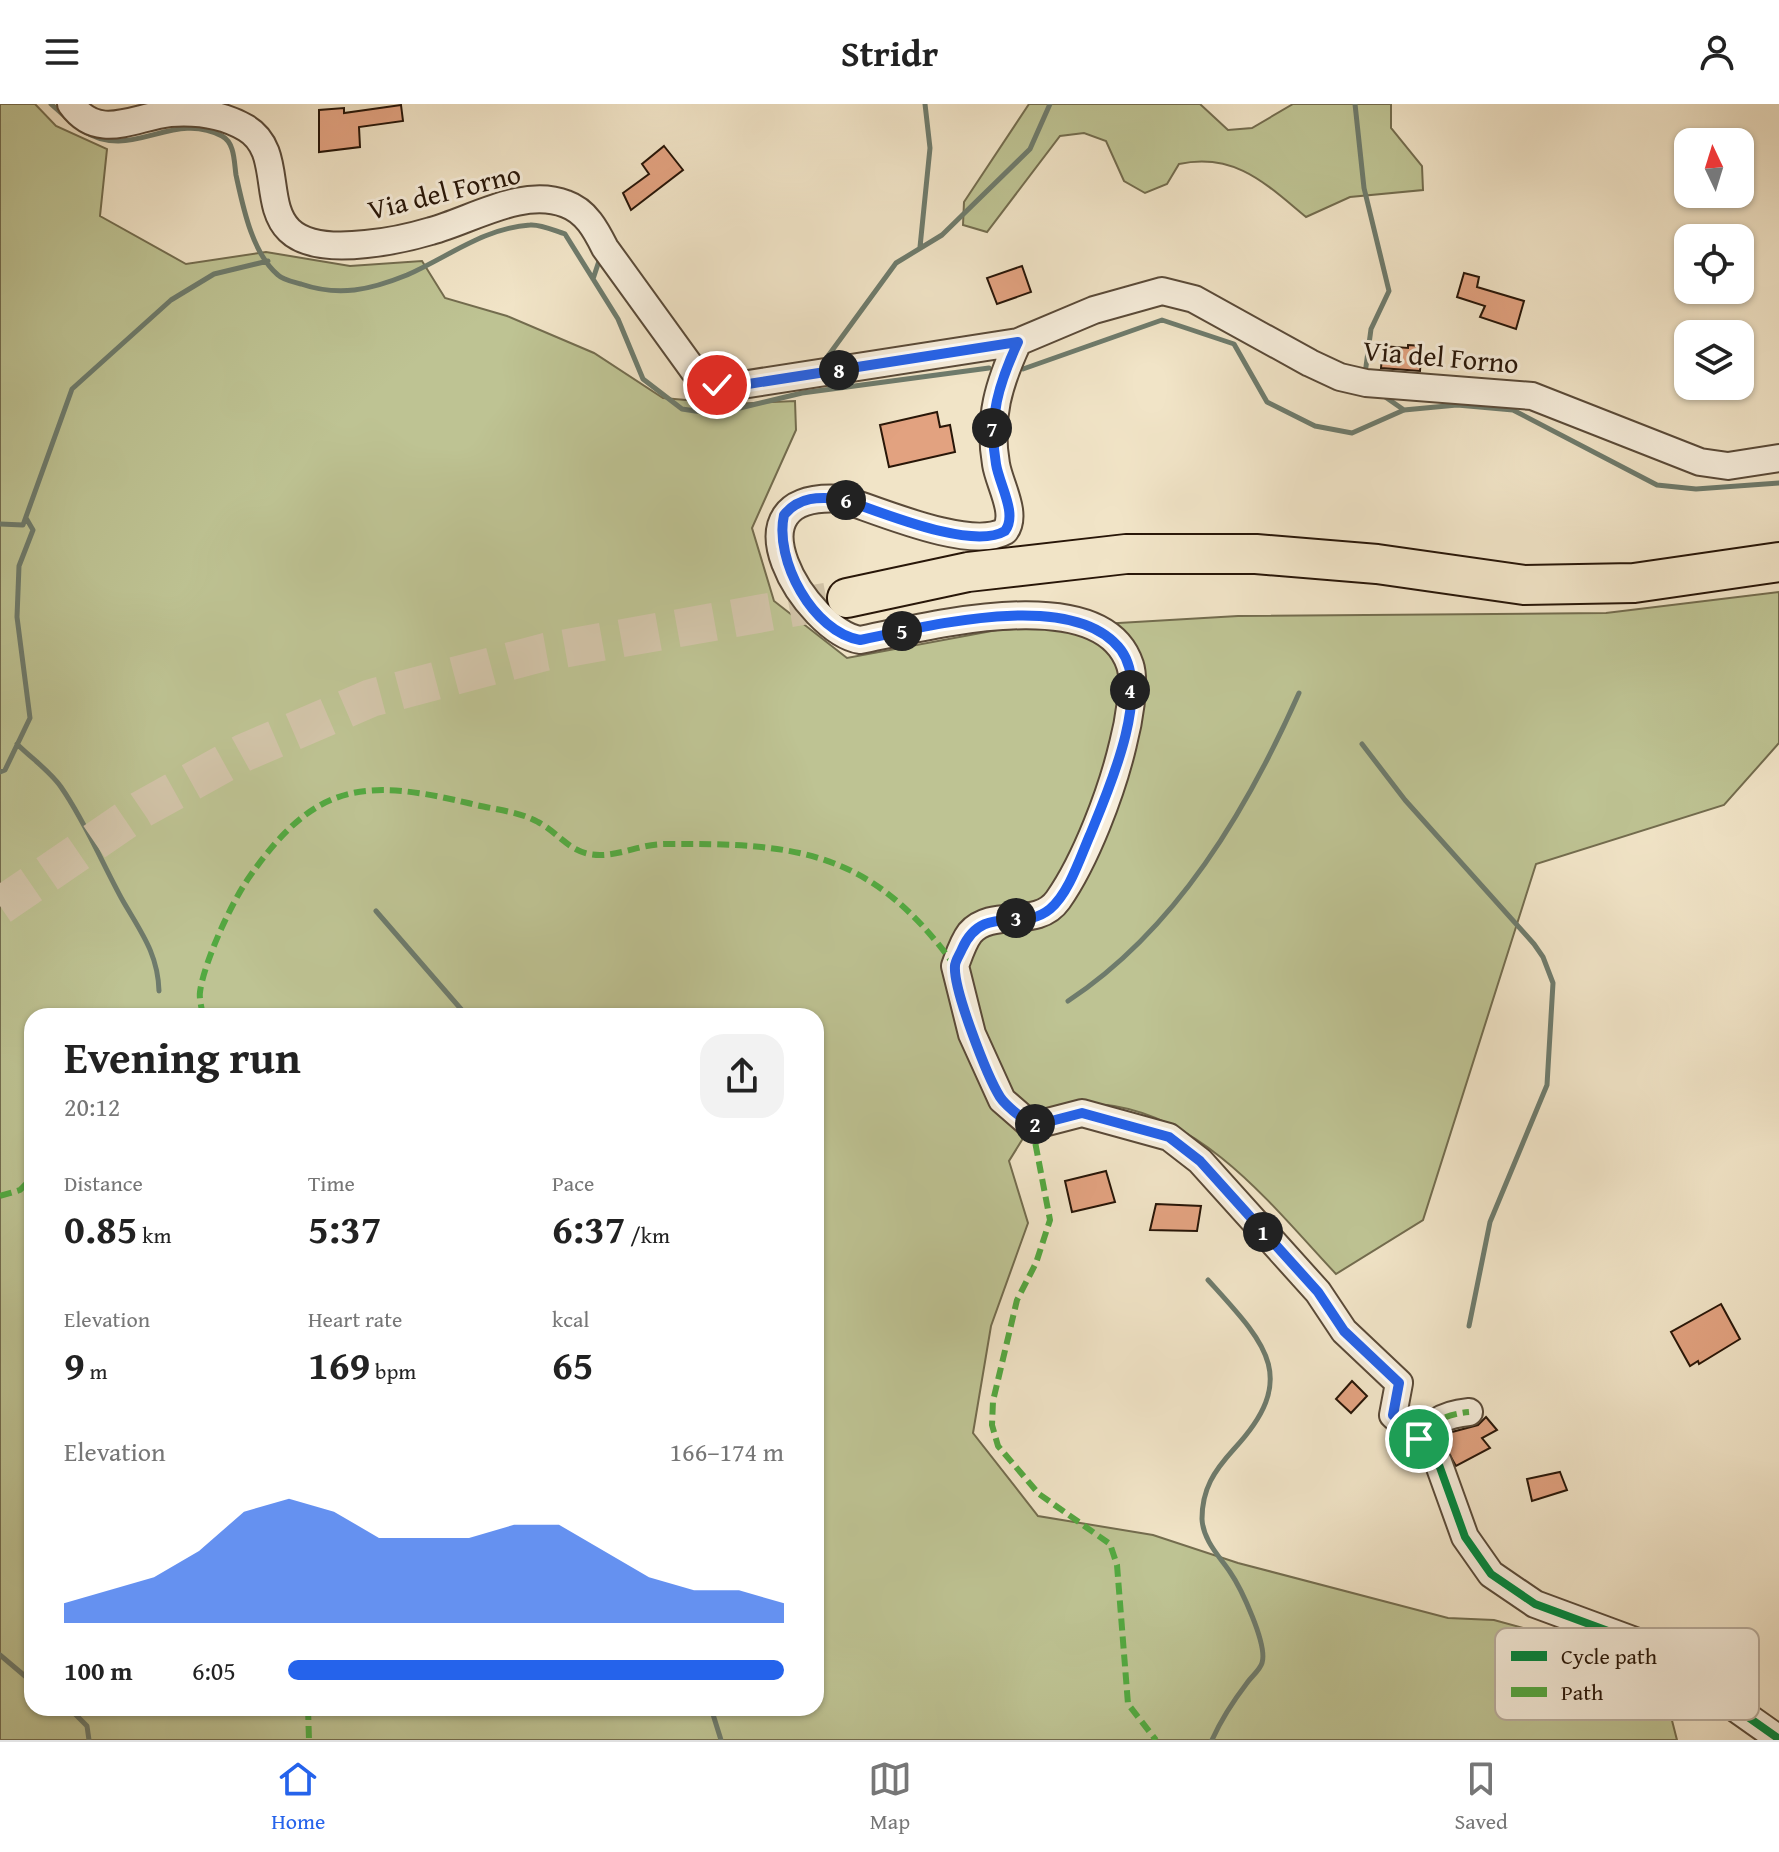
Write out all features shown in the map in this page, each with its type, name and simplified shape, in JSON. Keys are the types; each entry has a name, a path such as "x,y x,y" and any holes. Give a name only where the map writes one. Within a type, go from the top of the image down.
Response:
{"highway":[{"path":"847,598 968,572 1126,554 1256,554 1377,564 1524,585 1634,583 1779,562"}],"street":[{"name":"Via del Forno","path":"71,104 77,114 94,123 110,126 189,112 220,117 248,129 261,142 282,222 293,234 315,243 365,244 430,231 514,203 552,200 568,204 595,228 605,248 694,371 717,385 729,387 1018,342 1094,310 1162,291 1216,310 1340,377 1366,383 1532,396 1700,462 1728,466 1779,458"},
{"path":"1018,342 996,392 992,427 996,466 1010,520 1005,531 993,536 964,536 842,499 822,497 805,499 784,515 781,548 797,586 843,637 860,640 981,616 1037,616 1091,625 1121,650 1131,666 1129,722 1117,770 1079,861 1058,900 1048,911 984,923 968,936 955,966 972,1034 1002,1100 1032,1126 1082,1113 1108,1118 1169,1137 1200,1161 1318,1292 1344,1331 1399,1383 1393,1415 1438,1462 1465,1537 1491,1574 1535,1604 1600,1628"},
{"path":"1422,1443 1425,1431 1443,1418 1469,1412"},
{"path":"1752,1720 1779,1739"}],"green space":[{"path":"0,104 35,104 56,126 107,149 100,216 186,264 266,252 350,266 422,261 445,298 507,316 594,353 663,398 732,404 795,401 796,430 752,528 774,601 847,658 997,630 1238,616 1606,613 1779,592 1779,743 1724,805 1536,864 1423,1220 1336,1274 1237,1171 1180,1130 1148,1115 1114,1106 1086,1105 1040,1111 1009,1161 1028,1223 991,1326 973,1433 1038,1516 1153,1535 1238,1563 1448,1618 1494,1620 1523,1628 1495,1628 1495,1720 1672,1720 1677,1740 0,1740"},
{"path":"1029,104 1200,104 1228,130 1252,128 1293,104 1391,104 1391,128 1422,166 1423,190 1350,197 1306,217 1248,174 1233,167 1199,161 1179,164 1167,184 1145,193 1124,181 1106,141 1084,133 1060,136 987,232 963,225 964,202"}],"building":[{"path":"401,105 403,121 359,127 360,147 319,152 319,110 344,108 344,113"},
{"path":"664,146 683,170 631,210 623,193 649,174 642,164"},
{"path":"1022,266 1031,292 997,304 987,278"},
{"path":"1464,273 1479,277 1477,287 1524,301 1516,329 1480,317 1485,306 1457,297"},
{"path":"1408,345 1422,346 1420,371 1381,368 1383,346 1408,348"},
{"path":"937,412 940,427 950,425 955,452 889,467 880,425"},
{"path":"1106,1171 1115,1202 1072,1212 1065,1181"},
{"path":"1156,1204 1201,1206 1197,1231 1150,1230"},
{"path":"1721,1304 1740,1339 1699,1364 1698,1361 1690,1366 1671,1332"},
{"path":"1352,1381 1367,1396 1351,1413 1336,1399"},
{"path":"1486,1417 1497,1430 1482,1438 1490,1448 1456,1466 1441,1440 1452,1432 1478,1425"},
{"path":"1560,1472 1567,1490 1532,1501 1527,1479"}],"waterway":[{"path":"51,104 71,122"},
{"path":"920,247 930,148 925,104"},
{"path":"828,356 896,263 942,235 1030,149 1050,104"},
{"path":"1355,104 1364,188 1389,291 1371,329 1365,374"},
{"path":"82,130 100,139 118,141 186,128 204,129 222,136 232,148 246,215 261,255 280,277 315,288 341,291 380,285 407,275 482,237 513,227 534,225 565,234 618,319 643,379 682,409 715,414 802,393 989,368"},
{"path":"593,279 600,258"},
{"path":"0,524 23,525 72,389 171,300 214,274 268,261"},
{"path":"1023,369 1162,320 1234,344 1267,402 1315,426 1352,433 1404,410 1457,405 1513,410 1657,485 1696,489 1779,483"},
{"path":"1381,394 1404,410"},
{"path":"0,772 5,770 30,718 17,617 19,566 33,530 26,518"},
{"path":"1068,1001 1107,972 1143,939 1205,864 1256,780 1299,693"},
{"path":"17,744 57,781 70,801 147,944 159,991"},
{"path":"1362,744 1405,800 1534,944 1553,983 1547,1085 1490,1222 1469,1326"},
{"path":"376,911 460,1008"},
{"path":"1208,1280 1259,1342 1268,1361 1270,1380 1266,1401 1254,1424 1215,1473 1203,1508 1205,1534 1247,1603 1263,1655 1261,1666 1233,1703 1212,1740"},
{"path":"0,1655 24,1675"},
{"path":"77,1716 87,1726 89,1740"},
{"path":"714,1716 721,1740"}],"tunnel":[{"path":"0,906 142,809 243,753 371,698 545,652 847,598"}],"marked path":[{"path":"201,1008 203,979 227,916 250,876 274,845 320,805 344,795 370,791 431,795 522,815 589,854 608,855 655,845 713,844 794,852 829,862 862,877 894,898 955,966"},
{"path":"1032,1126 1050,1220 1036,1263 1017,1300 993,1401 992,1425 998,1446 1039,1494 1110,1544 1117,1565 1128,1704 1156,1740"},
{"path":"0,1196 24,1186"},
{"path":"1422,1443 1429,1429 1440,1420 1469,1412"},
{"path":"308,1716 309,1740"}],"cycle path":[{"path":"1018,342 1005,372 994,416 996,464 1010,516 1005,531 990,536 948,533 842,499 805,502 785,516 780,537 785,563 799,589 818,613 839,631 860,640 965,620 1049,616 1085,623 1113,639 1130,665 1131,704 1118,763 1097,825 1068,884 1049,909 1027,917 980,925 970,933 961,949 955,966 972,1034 1002,1100 1032,1126 1082,1113 1169,1137 1200,1161 1318,1292 1344,1331 1399,1383 1393,1415 1438,1462 1465,1537 1491,1574 1535,1604 1600,1628"},
{"path":"1752,1720 1779,1739"}],"route":[{"path":"717,385 729,387 1018,342 996,392 992,427 996,466 1010,520 1005,531 993,536 964,536 842,499 822,497 805,499 791,506 784,515 780,531 781,548 797,586 843,637 860,640 981,616 1037,616 1091,625 1107,635 1121,650 1131,666 1129,722 1117,770 1079,861 1058,900 1048,911 1035,916 984,923 968,936 955,966 972,1034 1002,1100 1032,1126 1082,1113 1108,1118 1169,1137 1200,1161 1318,1292 1344,1331 1399,1383 1393,1415 1419,1439"}]}
